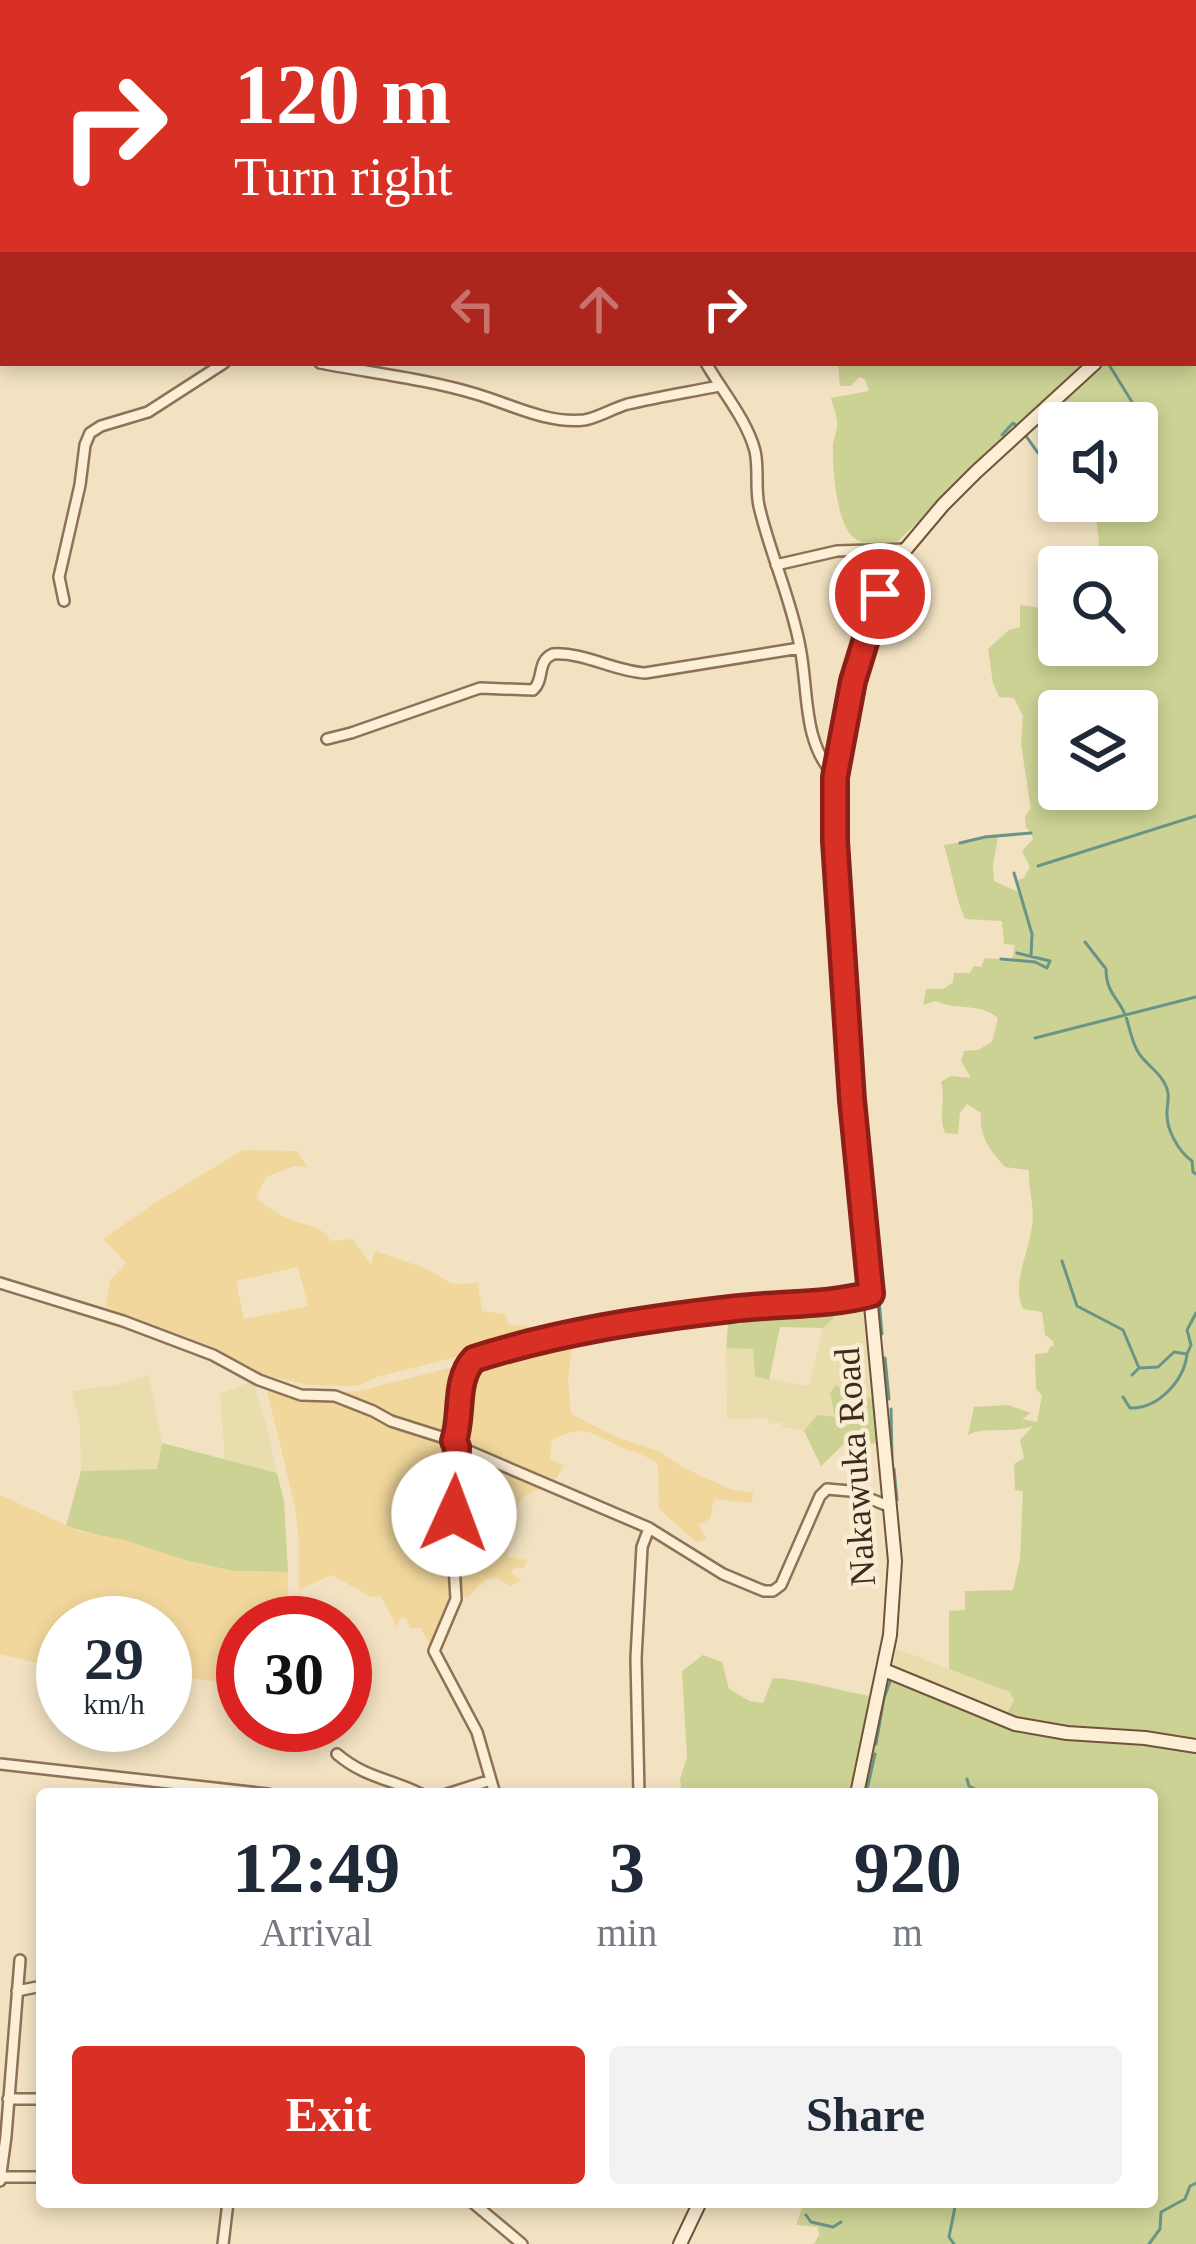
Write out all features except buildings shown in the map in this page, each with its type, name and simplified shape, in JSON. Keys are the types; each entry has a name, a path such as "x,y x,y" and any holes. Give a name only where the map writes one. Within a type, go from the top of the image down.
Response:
{"main road":[{"name":"Nakawuka Road","path":"858,1788 884,1670 895,1561 852,1100 835,841 835,777 844,719 870,621 905,549 976,472 1092,366"},
{"path":"884,1670 1015,1724 1196,1746"},
{"path":"680,2244 697,2208"}],"street":[{"path":"64,601 59,578 90,433 148,412 219,366"},
{"path":"336,366 450,387 515,409 587,420 628,404 719,386"},
{"path":"708,366 755,452 758,502 800,648 809,727 824,765 835,777"},
{"path":"776,565 820,553 905,549"},
{"path":"327,739 480,688 533,690 543,661 553,653 645,673 800,648"},
{"path":"0,1283 213,1355 259,1380 301,1395 335,1396 362,1406 649,1528 723,1574 764,1592 781,1585 827,1489 850,1491 892,1507"},
{"path":"493,1788 477,1732 434,1651 456,1599 452,1547 455,1444 467,1366 474,1359 618,1323 871,1294"},
{"path":"639,1788 636,1658 642,1547 649,1528"},
{"path":"337,1754 357,1771 409,1788"},
{"path":"0,1765 213,1788"},
{"path":"466,1788 491,1780"},
{"path":"20,1960 0,2179 36,2177"},
{"path":"17,1991 36,1987"},
{"path":"8,2099 36,2099"},
{"path":"223,2244 227,2208"},
{"path":"479,2208 522,2244"}],"shaded area":[{"path":"868,1298 880,1402 835,1385 830,1393 835,1418 817,1415 804,1431 783,1427 781,1422 770,1424 767,1418 727,1419 726,1348 753,1349 755,1376 809,1386 823,1328 834,1318 831,1303"},
{"path":"149,1375 162,1443 157,1469 81,1471 80,1425 72,1391"},
{"path":"253,1381 277,1473 225,1459 220,1394"},
{"path":"894,1648 1010,1692 1015,1701 1007,1713 893,1665"}],"green space":[{"path":"838,366 1083,366 1045,402 1038,402 1038,408 898,541 859,541 845,526 837,498 833,444 837,422 831,398 869,391 865,379 859,377 851,386 840,386"},
{"path":"1101,366 1196,366 1196,1741 1029,1721 1007,1713 1014,1701 1010,1692 949,1669 949,1611 965,1610 965,1591 1013,1590 1020,1559 1023,1491 1015,1490 1014,1464 1024,1458 1020,1440 1033,1426 968,1435 974,1407 1008,1405 1031,1413 1022,1419 1037,1422 1042,1395 1036,1389 1035,1354 1047,1353 1054,1345 1045,1335 1042,1312 1023,1309 1020,1299 1033,1218 1029,1170 1005,1167 987,1143 981,1113 967,1104 960,1113 958,1134 945,1133 943,1127 941,1082 951,1076 971,1078 961,1061 964,1051 992,1042 998,1018 983,1010 936,1001 923,1005 926,989 944,989 953,982 954,973 970,973 985,958 1012,960 1015,945 1004,944 1002,921 965,919 944,845 998,836 994,881 1018,892 1016,880 1024,878 1030,867 1022,851 1033,839 1025,816 1031,809 1021,744 1023,716 1014,698 999,697 988,649 1009,630 1020,627 1020,605 1038,608 1038,666 1158,666 1158,546 1099,543 1096,522 1158,522 1158,402 1060,402"},
{"path":"831,1303 834,1318 823,1328 780,1327 769,1380 755,1376 753,1349 726,1348 728,1326 723,1311"},
{"path":"835,1385 880,1402 883,1444 846,1442 821,1466 804,1431 817,1415 835,1417 830,1393"},
{"path":"162,1443 277,1473 284,1501 288,1572 233,1571 66,1526 81,1471 157,1469"},
{"path":"703,1655 722,1662 729,1689 763,1703 773,1678 869,1696 853,1788 681,1788 687,1757 682,1671"},
{"path":"891,1679 969,1707 1000,1725 1196,1750 1196,2244 814,2244 818,2227 796,2225 802,2208 1158,2208 1158,1788 867,1788"}],"sand":[{"path":"243,1150 297,1151 308,1167 294,1166 266,1177 256,1198 284,1217 320,1230 331,1241 353,1239 371,1265 375,1251 427,1269 452,1284 478,1283 482,1311 505,1314 508,1324 528,1326 533,1338 357,1386 308,1385 260,1374 216,1348 106,1307 110,1280 126,1263 103,1239","holes":["298,1267 308,1306 244,1319 236,1281"]},
{"path":"573,1337 568,1378 571,1414 658,1451 732,1490 753,1492 752,1503 714,1499 710,1519 698,1525 707,1539 696,1542 659,1509 658,1464 581,1431 552,1440 550,1458 564,1466 554,1482 521,1498 510,1534 508,1557 528,1560 523,1568 511,1569 522,1580 510,1586 497,1578 486,1579 467,1598 460,1598 441,1648 431,1647 421,1628 410,1628 406,1618 401,1617 397,1627 381,1596 369,1596 332,1575 299,1590 295,1507 267,1391 271,1386 308,1394 358,1391"},
{"path":"0,1495 79,1531 188,1561 233,1571 288,1572 288,1596 216,1596 214,1681 192,1679 192,1596 36,1596 36,1663 0,1654"}],"waterway":[{"path":"1110,366 1132,402"},
{"path":"1002,435 1013,423 1018,427"},
{"path":"1026,436 1038,453"},
{"path":"1038,866 1196,816"},
{"path":"960,843 1031,833"},
{"path":"1014,873 1032,934 1031,956"},
{"path":"1085,942 1106,969 1108,985 1137,1051 1166,1087 1171,1132 1196,1174"},
{"path":"1001,959 1047,968 1050,961 1017,953"},
{"path":"1035,1038 1196,997"},
{"path":"853,998 856,1025"},
{"path":"856,1037 858,1079"},
{"path":"859,1088 869,1177"},
{"path":"869,1186 875,1257"},
{"path":"1062,1261 1077,1306 1123,1330 1139,1368"},
{"path":"876,1265 882,1334"},
{"path":"1132,1375 1139,1368 1158,1367 1174,1352 1187,1354 1191,1345 1187,1330 1196,1313"},
{"path":"1123,1397 1130,1408 1160,1398 1181,1374 1187,1354"},
{"path":"885,1358 889,1399"},
{"path":"891,1409 892,1459"},
{"path":"894,1469 897,1500"},
{"path":"894,1648 896,1629"},
{"path":"876,1744 891,1679"},
{"path":"867,1788 875,1754"},
{"path":"967,1779 973,1788"},
{"path":"1149,2244 1160,2229 1161,2212 1185,2199 1196,2183"},
{"path":"954,2244 949,2237 955,2208"},
{"path":"806,2215 811,2222 833,2227 841,2222"}],"route":[{"path":"454,1514 454,1441 461,1423 465,1373 474,1359 618,1323 871,1294 852,1100 835,777 853,681 880,594"}]}
